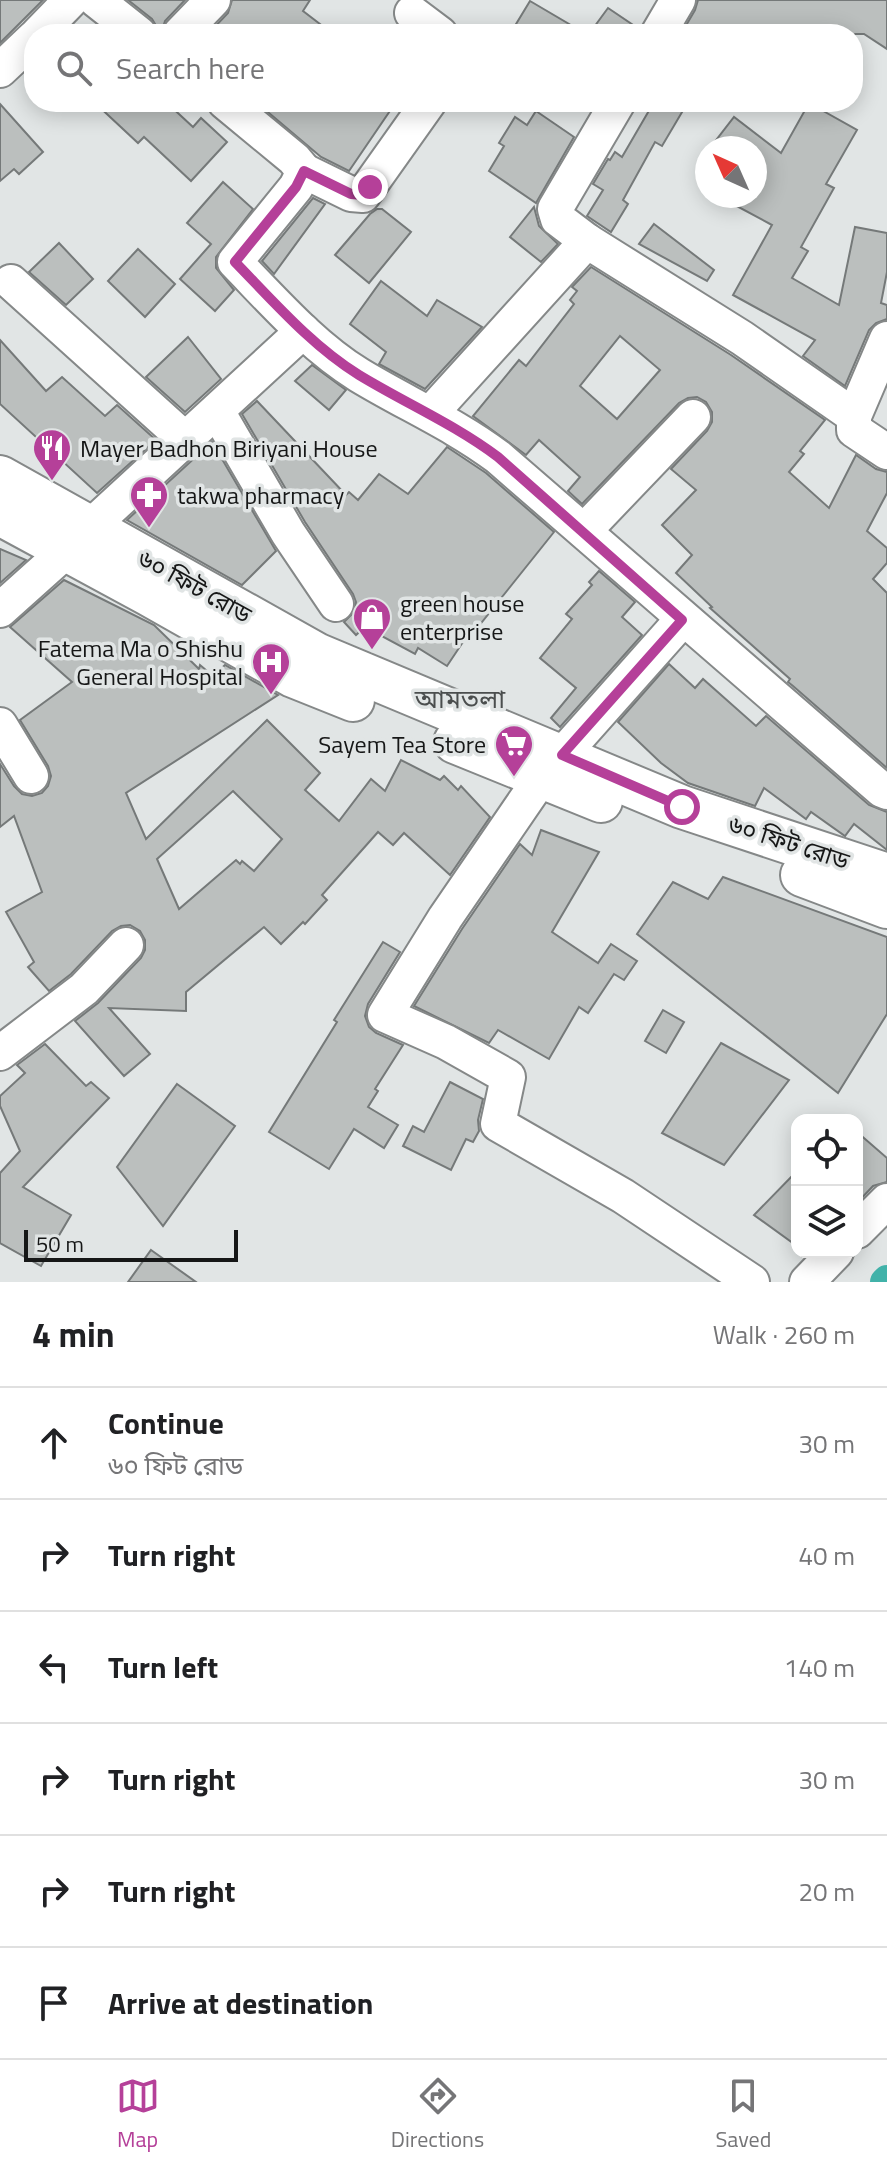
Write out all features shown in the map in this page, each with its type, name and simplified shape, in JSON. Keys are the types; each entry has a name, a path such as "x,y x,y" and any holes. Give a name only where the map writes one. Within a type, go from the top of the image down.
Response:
{"street":[{"path":"48,24 71,0"},
{"path":"96,0 126,24"},
{"path":"190,24 213,0"},
{"path":"664,24 678,0"},
{"path":"412,13 427,24"},
{"path":"0,70 24,47"},
{"path":"237,112 304,171 351,194 363,195 422,112"},
{"path":"612,112 555,209 558,219 587,241 742,338 854,416"},
{"path":"304,171 296,187 235,262 303,331 357,374 467,434 498,457 682,620 887,792"},
{"path":"431,413 587,241"},
{"path":"11,282 186,440"},
{"path":"0,610 303,331"},
{"path":"887,339 854,416 854,430 887,452"},
{"path":"217,411 288,533 336,604"},
{"path":"584,531 693,417"},
{"name":"৬০ ফিট রোড","path":"4,497 78,539 293,676 539,762 887,875"},
{"path":"682,620 539,762 385,1015 446,1042 508,1077 498,1124 623,1196 752,1282"},
{"path":"0,725 31,776"},
{"name":"৬০ ফিট রোড","path":"539,762 887,907"},
{"path":"0,1053 84,989 126,945"},
{"path":"863,1225 887,1201"},
{"path":"807,1282 830,1258"}],"building":[{"path":"0,0 43,0 0,43"},
{"path":"128,0 185,0 164,24 155,24"},
{"path":"232,0 310,0 303,11 320,24 218,24 228,13"},
{"path":"698,0 887,0 887,49 863,34 863,24 687,24"},
{"path":"530,1 569,24 516,24"},
{"path":"608,8 632,24 596,24"},
{"path":"0,104 43,152 19,174 14,169 0,181"},
{"path":"105,112 177,112 193,127 201,118 227,142 191,181 144,137 138,143"},
{"path":"268,112 389,112 349,171 321,157"},
{"path":"537,112 574,137 536,203 489,171 504,146 499,143 515,117 527,125"},
{"path":"648,112 682,112 662,146 655,142 623,200 628,204 611,232 587,216 603,190 593,184 615,152 622,157"},
{"path":"804,112 825,112 857,130 826,184 834,188 801,247 808,251 792,278 839,305 855,227 887,233 887,272 881,303 887,305 887,319 869,330 845,386 803,356 815,340 733,295 772,225 740,208 767,208 767,142 781,153"},
{"path":"734,117 759,136 719,136"},
{"path":"223,182 253,209 216,257 216,268 234,290 215,311 180,279 211,244 187,223"},
{"path":"313,198 325,204 274,274 262,261"},
{"path":"534,207 539,226 558,244 541,262 510,237"},
{"path":"377,209 382,209 411,232 369,283 335,255"},
{"path":"654,224 714,270 707,281 639,244"},
{"path":"59,243 93,279 66,305 29,272"},
{"path":"138,249 175,284 145,317 108,281"},
{"path":"591,267 731,355 825,420 800,451 804,454 789,472 829,508 856,455 876,469 887,472 887,493 867,531 887,548 887,563 873,579 887,593 887,768 788,682 790,679 710,608 676,573 692,555 662,525 696,490 671,469 712,422 712,412 706,402 697,397 679,403 582,504 568,491 580,477 539,440 526,455 473,416 519,360 526,366 574,304 570,300 577,291 572,287","holes":["620,336 660,370 617,419 580,386"]},
{"path":"381,281 427,316 437,300 482,327 425,389 379,364 386,352 350,324"},
{"path":"188,337 221,379 185,412 146,377"},
{"path":"0,340 46,391 62,377 105,416 117,405 156,440 97,493 0,404"},
{"path":"312,365 346,390 329,410 295,381"},
{"path":"257,401 346,495 349,492 358,500 379,474 408,494 447,447 486,473 554,532 478,627 475,624 447,666 418,648 415,654 365,627 356,635 344,622 354,612 356,602 353,594 305,522 242,414"},
{"path":"212,442 276,551 242,585 127,520"},
{"path":"0,549 26,560 0,583"},
{"path":"599,571 635,602 622,617 642,635 560,727 551,718 576,688 540,658 572,619 566,614 592,585 589,582"},
{"path":"64,580 154,625 199,669 200,665 213,676 225,665 278,695 126,793 146,839 267,720 320,773 305,790 339,821 371,779 385,791 401,760 440,780 444,776 458,790 461,786 490,817 450,875 404,833 393,845 378,832 322,895 327,900 305,924 303,922 281,944 264,927 186,992 186,1011 109,1008 150,1054 124,1076 75,1021 98,1003 141,958 145,940 140,931 130,925 112,931 71,974 49,991 28,967 34,962 6,912 42,892 14,816 0,827 0,764 22,794 32,796 42,793 51,776 48,766 20,720 72,682 10,627","holes":["233,791 282,839 254,871 236,860 179,909 157,859"]},
{"path":"669,664 695,688 703,679 756,726 766,716 869,805 887,812 887,850 854,824 845,836 811,812 806,819 764,788 755,806 688,783 661,763 618,722"},
{"path":"541,830 599,852 552,932 598,963 611,944 637,961 624,980 614,974 588,1013 579,1007 549,1059 498,1030 489,1043 414,1006 520,844 532,855"},
{"path":"723,877 887,937 887,1014 838,1093 637,934 673,882 708,899"},
{"path":"383,942 400,952 368,1004 365,1016 369,1027 376,1033 403,1045 375,1089 378,1091 368,1107 398,1125 384,1148 354,1129 329,1169 269,1132"},
{"path":"663,1010 684,1022 666,1053 645,1041"},
{"path":"721,1043 789,1080 724,1165 662,1133"},
{"path":"45,1044 86,1086 91,1082 109,1098 23,1187 71,1215 41,1266 0,1243 0,1173 20,1151 0,1106 0,1096 25,1073 17,1065"},
{"path":"450,1082 483,1099 479,1131 473,1142 466,1139 451,1170 403,1146 413,1126 424,1132"},
{"path":"177,1084 235,1126 163,1226 117,1167"},
{"path":"863,1137 887,1158 887,1182 873,1186 863,1197"},
{"path":"791,1177 791,1242 754,1215"},
{"path":"151,1250 196,1282 128,1282"}],"place":[{"name":"Mayer Badhon Biriyani House","path":"52,482"},
{"name":"takwa pharmacy","path":"149,529"},
{"name":"green house enterprise","path":"372,651"},
{"name":"Fatema Ma o Shishu General Hospital","path":"271,696"},
{"name":"Sayem Tea Store","path":"514,778"}],"district":[{"name":"আমতলা","path":"460,698"}],"route":[{"path":"370,187 363,195 351,194 304,171 296,187 235,262 303,331 357,374 467,434 498,457 682,620 562,755 682,807"}]}
